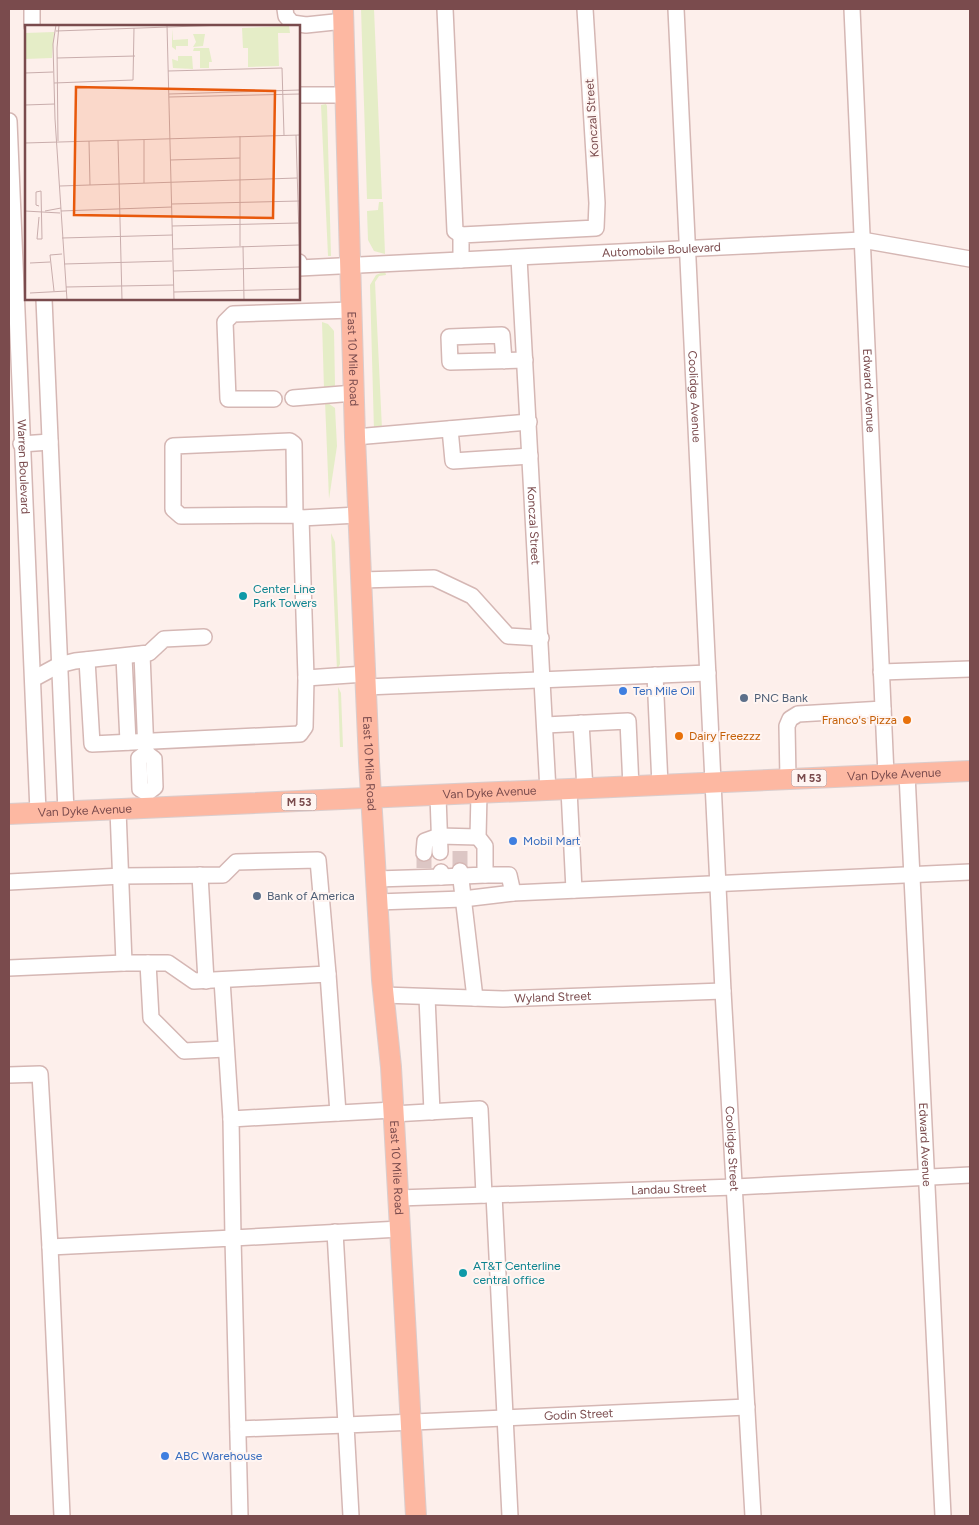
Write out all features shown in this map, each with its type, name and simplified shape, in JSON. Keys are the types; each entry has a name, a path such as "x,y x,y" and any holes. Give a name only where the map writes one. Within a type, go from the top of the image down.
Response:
{"main road":[{"name":"East 10 Mile Road","path":"343,15 355,437 365,680 383,996 393,1112 416,1516"},
{"name":"Van Dyke Avenue","path":"9,814 118,810 147,801 371,799 970,771"}],"street":[{"path":"32,9 32,25"},
{"path":"285,9 286,16 292,23 306,25 343,15"},
{"path":"445,9 455,231 461,235 596,228"},
{"name":"Konczal Street","path":"585,9 597,203 595,254"},
{"name":"Coolidge Avenue","path":"676,9 713,783"},
{"name":"Edward Avenue","path":"852,9 886,774"},
{"path":"300,95 346,95"},
{"name":"Warren Boulevard","path":"9,121 20,212 21,444 38,812"},
{"path":"461,235 461,260"},
{"name":"Automobile Boulevard","path":"300,268 862,240 970,259"},
{"name":"Konczal Street","path":"519,258 548,791"},
{"path":"44,300 66,812"},
{"path":"274,399 236,401 228,399 225,322 234,314 352,310"},
{"path":"504,360 525,360"},
{"path":"293,398 354,393"},
{"path":"355,437 529,422"},
{"path":"450,429 453,461 530,456"},
{"path":"87,660 92,744 128,742 146,748 300,734 305,728 306,678 298,516 294,444 290,441 172,446 173,510 181,516 298,516 358,515"},
{"path":"21,444 50,442"},
{"path":"362,580 434,578 472,596 508,636 541,638"},
{"path":"33,679 59,665 148,653 164,639 204,637"},
{"path":"142,654 146,748 139,758 140,789 147,801"},
{"path":"124,657 128,742"},
{"path":"881,672 970,669"},
{"path":"306,678 365,680 543,680 708,673"},
{"path":"655,675 660,785"},
{"path":"788,779 787,726 790,719 798,714 883,709"},
{"path":"545,725 628,721 631,787"},
{"path":"574,890 581,723"},
{"name":"Edward Avenue","path":"907,774 942,1516"},
{"name":"Coolidge Street","path":"713,783 753,1516"},
{"path":"478,794 478,838 485,846 485,875"},
{"path":"438,796 440,852"},
{"path":"118,810 124,963"},
{"path":"424,853 425,841 439,836 460,843 478,838"},
{"path":"9,882 122,876 223,875 236,862 318,860 338,1113"},
{"path":"377,902 463,899 513,893 970,872"},
{"path":"461,874 475,998"},
{"path":"200,875 206,981"},
{"path":"376,879 424,875 509,875 513,893"},
{"path":"148,963 151,1018 184,1051 226,1049"},
{"path":"9,968 168,963 194,981 328,974"},
{"path":"222,980 231,1119 240,1516"},
{"name":"Wyland Street","path":"383,996 475,998 723,991"},
{"path":"427,997 432,1112"},
{"path":"9,1075 40,1074 62,1516"},
{"path":"231,1119 338,1113 432,1112 480,1108 489,1195 510,1516"},
{"name":"Landau Street","path":"398,1198 735,1187 970,1175"},
{"path":"50,1247 400,1229"},
{"path":"335,1232 351,1516"},
{"name":"Godin Street","path":"238,1429 346,1425 411,1420 747,1407"}],"green space":[{"path":"361,9 374,9 382,199 367,199"},
{"path":"326,104 331,256 328,256 321,105"},
{"path":"379,202 383,202 385,254 374,251 368,240 367,211 378,210"},
{"path":"385,271 386,275 379,276 375,282 382,429 374,431 370,285 376,275"},
{"path":"322,322 328,324 334,331 335,385 334,387 324,389"},
{"path":"325,401 335,408 337,446 329,499"},
{"path":"331,533 335,542 340,664 337,670"},
{"path":"338,687 341,693 343,747 340,747"}],"tunnel":[{"path":"460,851 460,871"},
{"path":"424,853 424,873"}],"place":[{"name":"Center Line Park Towers","path":"243,596"},
{"name":"Ten Mile Oil","path":"623,691"},
{"name":"PNC Bank","path":"744,698"},
{"name":"Franco's Pizza","path":"907,720"},
{"name":"Dairy Freezzz","path":"679,736"},
{"name":"Mobil Mart","path":"513,841"},
{"name":"Bank of America","path":"257,896"},
{"name":"AT&T Centerline central office","path":"463,1273"},
{"name":"ABC Warehouse","path":"165,1456"}]}
